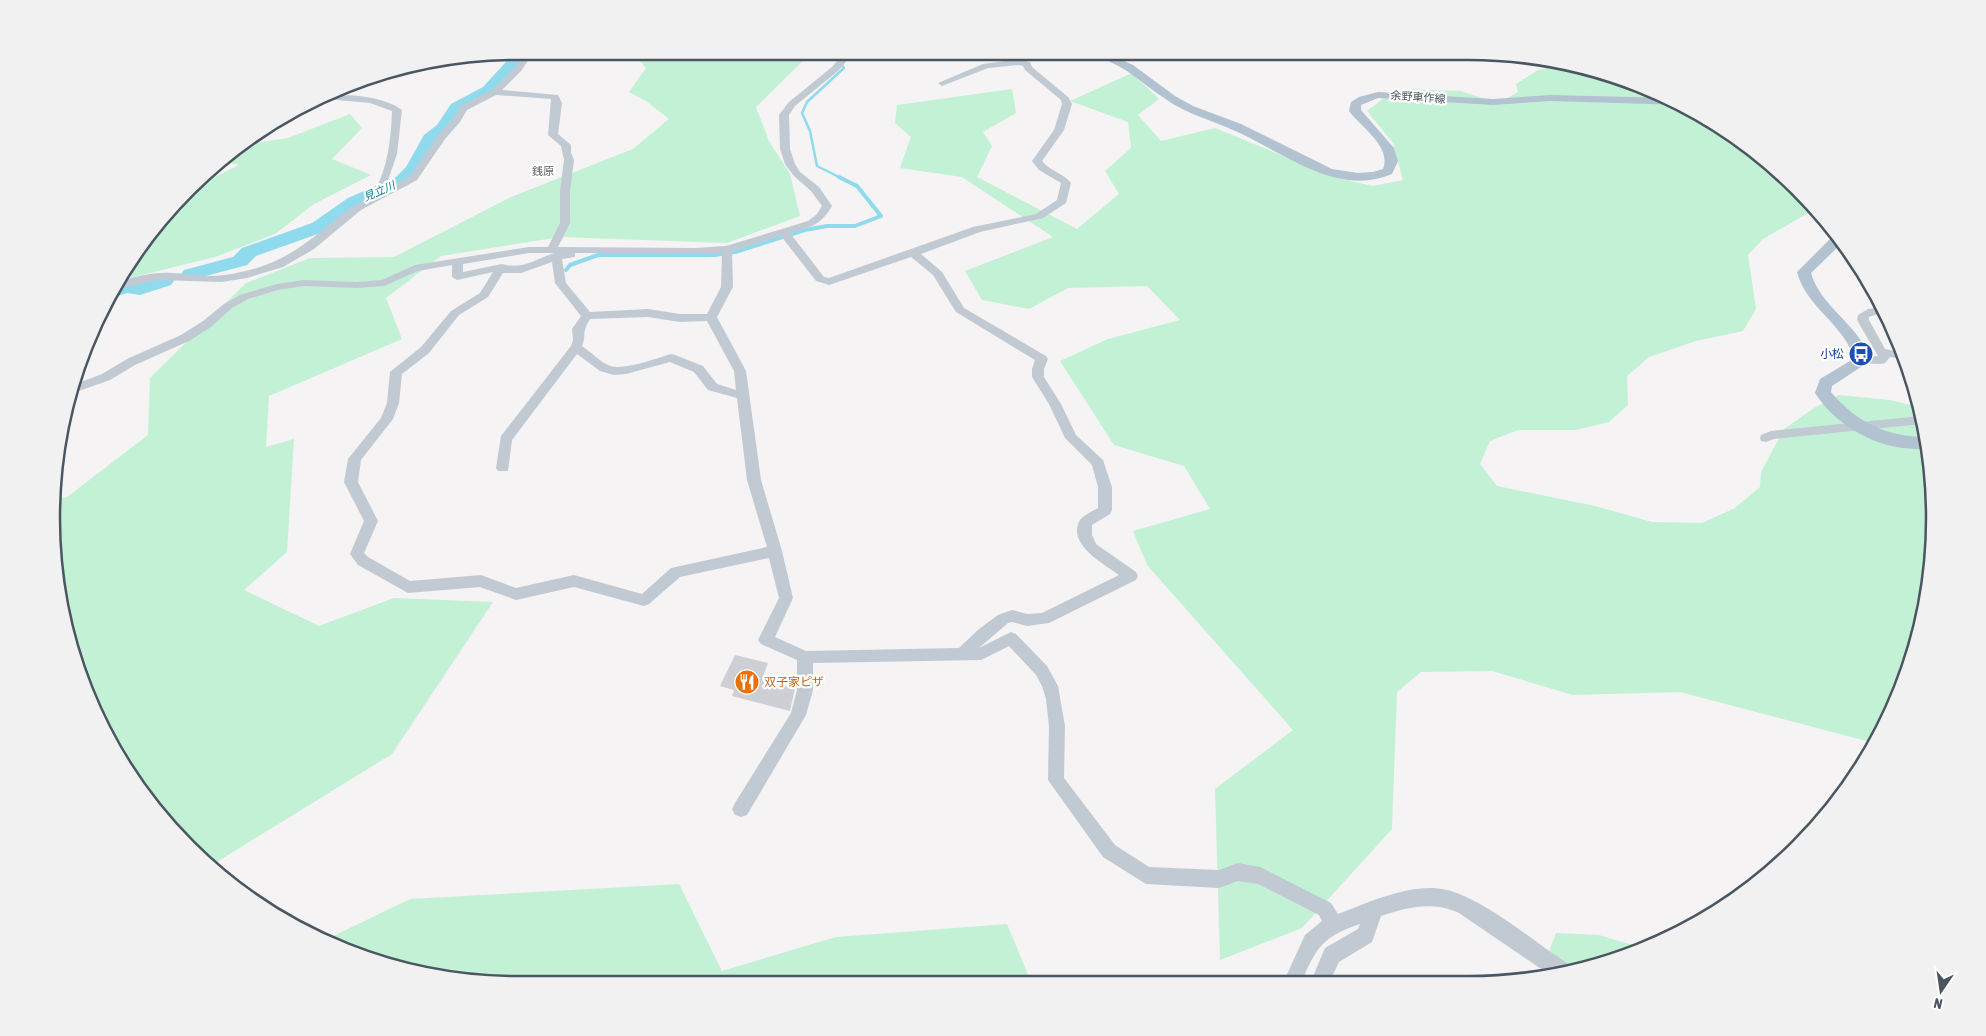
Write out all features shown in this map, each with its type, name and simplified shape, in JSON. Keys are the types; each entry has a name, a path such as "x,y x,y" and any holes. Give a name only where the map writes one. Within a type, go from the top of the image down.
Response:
{"main road":[{"name":"余野車作線","path":"1115,60 1129,66 1171,98 1189,108 1237,127 1328,172 1344,176 1378,176 1388,171 1392,161 1390,151 1355,110 1356,104 1363,98 1378,94 1493,102 1550,98 1658,101"},
{"path":"1834,242 1804,272 1806,282 1857,341 1860,354 1856,364 1825,383 1823,393 1833,406 1871,433 1897,442 1919,443"}],"street":[{"path":"124,284 160,276 204,280 234,278 286,262 330,232 357,208 378,193 400,186 414,178 441,137 457,120 462,108 495,92 524,60"},
{"path":"79,387 106,377 131,362 184,338 207,324 228,306 244,297 277,287 304,283 357,285 384,283 415,268 512,252 573,255 581,249 695,252 727,249 812,223 820,217 827,206 815,189 797,174 790,164 785,149 784,115 792,104 835,69 843,60"},
{"path":"784,231 820,279 829,282 977,229 1039,216 1062,201 1066,183 1062,178 1040,167 1038,161 1059,130 1067,104 1065,99 1028,68 1027,64 1019,62 986,66 942,83"},
{"path":"495,92 555,97 557,103 553,136 566,145 566,153 569,160 565,191 564,223 554,253 560,283 587,316"},
{"path":"337,98 371,100 396,110 396,128 389,164 378,193"},
{"path":"711,317 727,287 727,249"},
{"path":"512,252 484,295 455,312 425,350 396,372 393,403 387,419 355,459 351,482 371,521 357,554 363,561 408,587 481,581 516,594 574,581 644,600 676,572 775,551"},
{"path":"458,261 456,277 501,269 521,270 554,253"},
{"path":"914,253 938,274 941,282 960,310 1042,360 1038,369 1038,377 1055,404 1071,438 1098,463 1105,487 1105,510 1085,523 1085,535 1090,547 1131,576 1044,619 1027,620 1012,616 1003,618 984,633 962,655"},
{"path":"1858,360 1881,360 1884,357 1864,320 1864,315 1877,311"},
{"path":"587,316 648,313 680,318 711,317"},
{"path":"503,468 506,439 576,347 579,340 578,329 587,316"},
{"path":"711,317 740,371 754,480 775,551 786,598 766,640 805,657 981,654 1011,638 1045,676 1055,704 1058,744 1056,780 1109,851 1146,875 1219,879 1238,872 1260,876 1325,909 1333,924"},
{"path":"576,347 604,368 614,371 626,370 671,358 699,369 705,381 716,390 729,391 744,396"},
{"path":"1883,352 1896,355"},
{"path":"1766,438 1771,435 1858,424 1915,420"},
{"path":"741,809 798,715 805,690 805,657"},
{"path":"1296,976 1308,946 1320,931 1333,924 1375,909 1420,897 1438,897 1468,909 1556,967"},
{"path":"1323,976 1332,955 1365,935 1375,909"}],"green space":[{"path":"639,60 804,60 756,107 769,141 790,174 800,216 727,243 560,237 441,256 386,298 402,339 269,396 266,447 294,439 287,552 244,590 319,626 394,598 493,602 392,754 216,862 174,820 137,772 107,721 95,693 84,665 69,607 61,548 61,498 67,497 148,435 150,378 246,283 310,258 394,257 511,197 633,149 669,119 646,101 629,92 646,68"},
{"path":"1549,68 1587,76 1615,84 1671,107 1697,121 1747,155 1792,194 1809,213 1763,239 1748,255 1756,309 1743,331 1696,341 1649,357 1627,376 1628,405 1609,422 1576,430 1518,430 1490,441 1480,464 1497,486 1595,506 1652,522 1702,523 1735,508 1760,487 1761,472 1784,429 1814,408 1839,395 1890,400 1911,405 1922,458 1925,488 1925,548 1917,607 1902,665 1879,721 1868,741 1680,692 1573,695 1492,671 1421,672 1397,692 1392,829 1302,928 1220,960 1215,789 1293,730 1147,565 1133,531 1210,509 1184,466 1114,445 1060,361 1108,339 1180,320 1147,286 1068,288 1029,309 982,300 965,271 1053,237 962,177 900,168 911,137 895,123 897,105 1012,89 1016,113 983,132 992,146 977,177 1077,229 1119,194 1105,171 1131,148 1128,122 1070,101 1132,73 1159,99 1138,115 1161,141 1215,128 1337,178 1373,186 1403,180 1393,143 1367,111 1396,89 1461,91 1498,103 1518,92 1516,84 1538,70"},
{"path":"350,114 362,128 332,159 371,175 314,204 275,234 215,257 128,278 155,239 174,216 211,179 239,165 229,163 256,143 288,138"},
{"path":"679,884 722,971 836,937 1007,924 1029,976 488,975 458,972 399,960 371,952 332,936 410,899"},
{"path":"1556,933 1599,935 1633,945 1587,960 1542,970"}],"building":[{"name":"双子家ピザ","path":"735,655 768,663 762,679 795,688 790,711 732,696 734,690 720,686"}],"waterway":[{"name":"見立川","path":"191,274 240,261 249,252 319,227 355,202 402,181 413,170 426,150 430,139 443,128 457,107 489,90 516,60"},
{"path":"566,270 570,265 598,255 715,255 735,252 805,230 827,226 855,226 881,216 857,186 817,166 810,131 802,113 807,102 844,68 838,60"},
{"name":"見立川","path":"122,288 140,289 164,281"}],"place":[{"name":"小松","path":"1861,354"},
{"name":"双子家ピザ","path":"747,682"}],"district":[{"name":"銭原","path":"543,171"}]}
